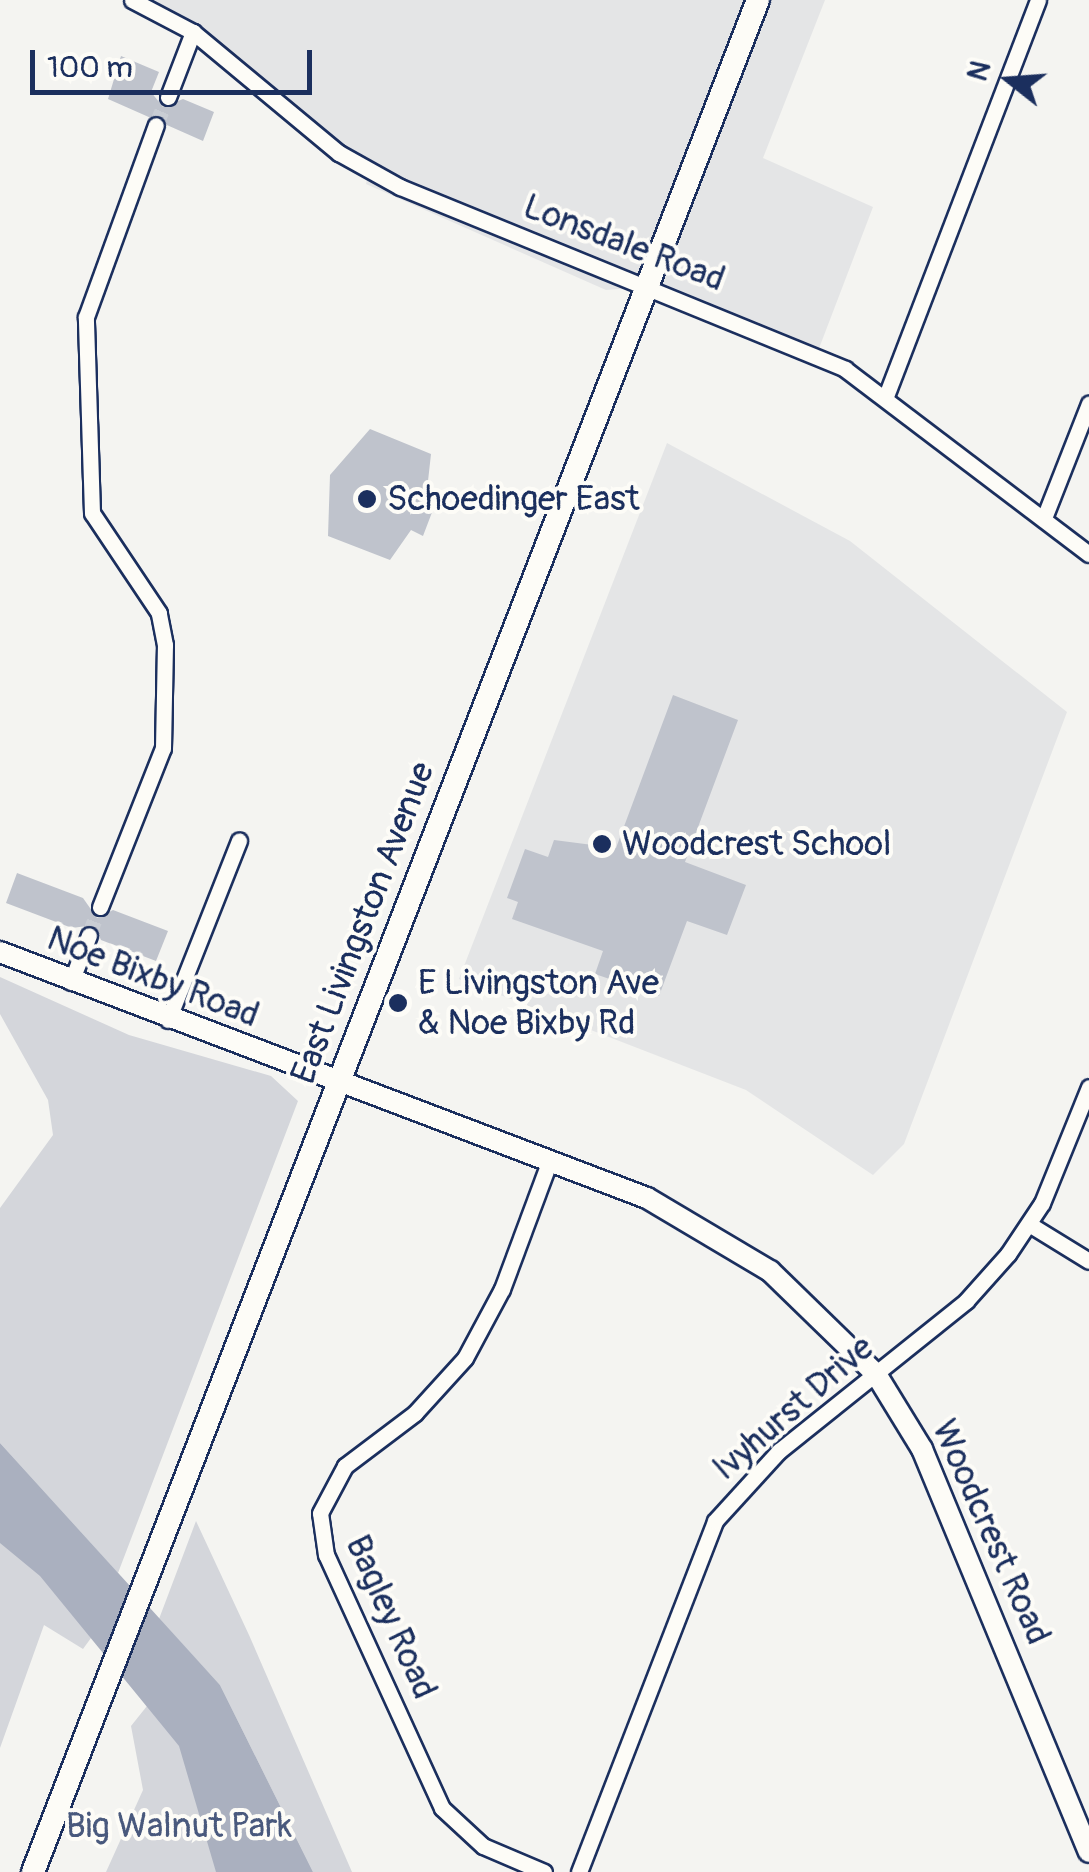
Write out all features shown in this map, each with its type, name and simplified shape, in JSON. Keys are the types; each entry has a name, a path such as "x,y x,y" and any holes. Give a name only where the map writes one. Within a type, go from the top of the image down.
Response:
{"main road":[{"name":"East Livingston Avenue","path":"33,1872 651,286 758,0"}],"street":[{"name":"Lonsdale Road","path":"132,0 193,32 339,153 400,187 800,347 886,396 1089,554"},
{"path":"886,396 1038,0"},
{"path":"168,96 193,32"},
{"path":"100,907 163,748 165,645 159,614 92,513 86,317 156,125"},
{"path":"1044,518 1089,404"},
{"path":"168,1020 239,841"},
{"path":"70,982 89,935"},
{"name":"Noe Bixby Road","path":"0,952 168,1020 340,1080"},
{"name":"Woodcrest Road","path":"340,1080 550,1160 729,1242 809,1303 876,1374 944,1492 1089,1852"},
{"name":"Ivyhurst Drive","path":"579,1872 715,1520 780,1451 966,1300 1030,1224 1089,1088"},
{"name":"Bagley Road","path":"544,1872 483,1846 442,1808 326,1555 320,1514 345,1466 415,1413 465,1358 502,1289 550,1160"},
{"path":"1030,1224 1089,1260"}],"shaded area":[{"path":"132,0 825,0 763,158 873,207 818,351 655,286 606,290 366,184 369,170 176,23"},
{"path":"667,443 850,541 1067,712 904,1144 873,1175 746,1090 459,979"}],"green space":[{"path":"0,977 129,1035 271,1076 298,1101 118,1573 0,1443 0,1208 53,1135 48,1100 0,1014"},
{"name":"Big Walnut Park","path":"0,1498 91,1638 83,1649 44,1625 0,1748"},
{"path":"196,1521 352,1872 313,1872 220,1685 159,1619"},
{"name":"Big Walnut Park","path":"147,1706 169,1732 178,1711 254,1872 106,1872 143,1790 131,1726"}],"water":[{"path":"0,1443 220,1685 313,1872 216,1872 179,1746 40,1576 0,1543"}],"building":[{"path":"121,56 159,72 151,92 163,107 183,99 214,112 203,141 108,99"},
{"path":"370,429 431,454 427,490 439,494 423,536 411,530 390,560 328,536 330,475"},
{"path":"673,695 738,720 685,862 746,885 727,935 687,921 659,996 595,974 603,951 512,919 518,902 507,898 525,849 548,857 554,840 616,848"},
{"path":"17,873 83,898 97,918 113,910 168,931 156,961 101,940 94,925 72,928 6,903"}],"tunnel":[{"path":"156,125 168,97"},
{"path":"89,935 100,907"}],"place":[{"name":"Schoedinger East","path":"367,499"},
{"name":"Woodcrest School","path":"602,844"},
{"name":"E Livingston Ave & Noe Bixby Rd","path":"398,1003"}]}
